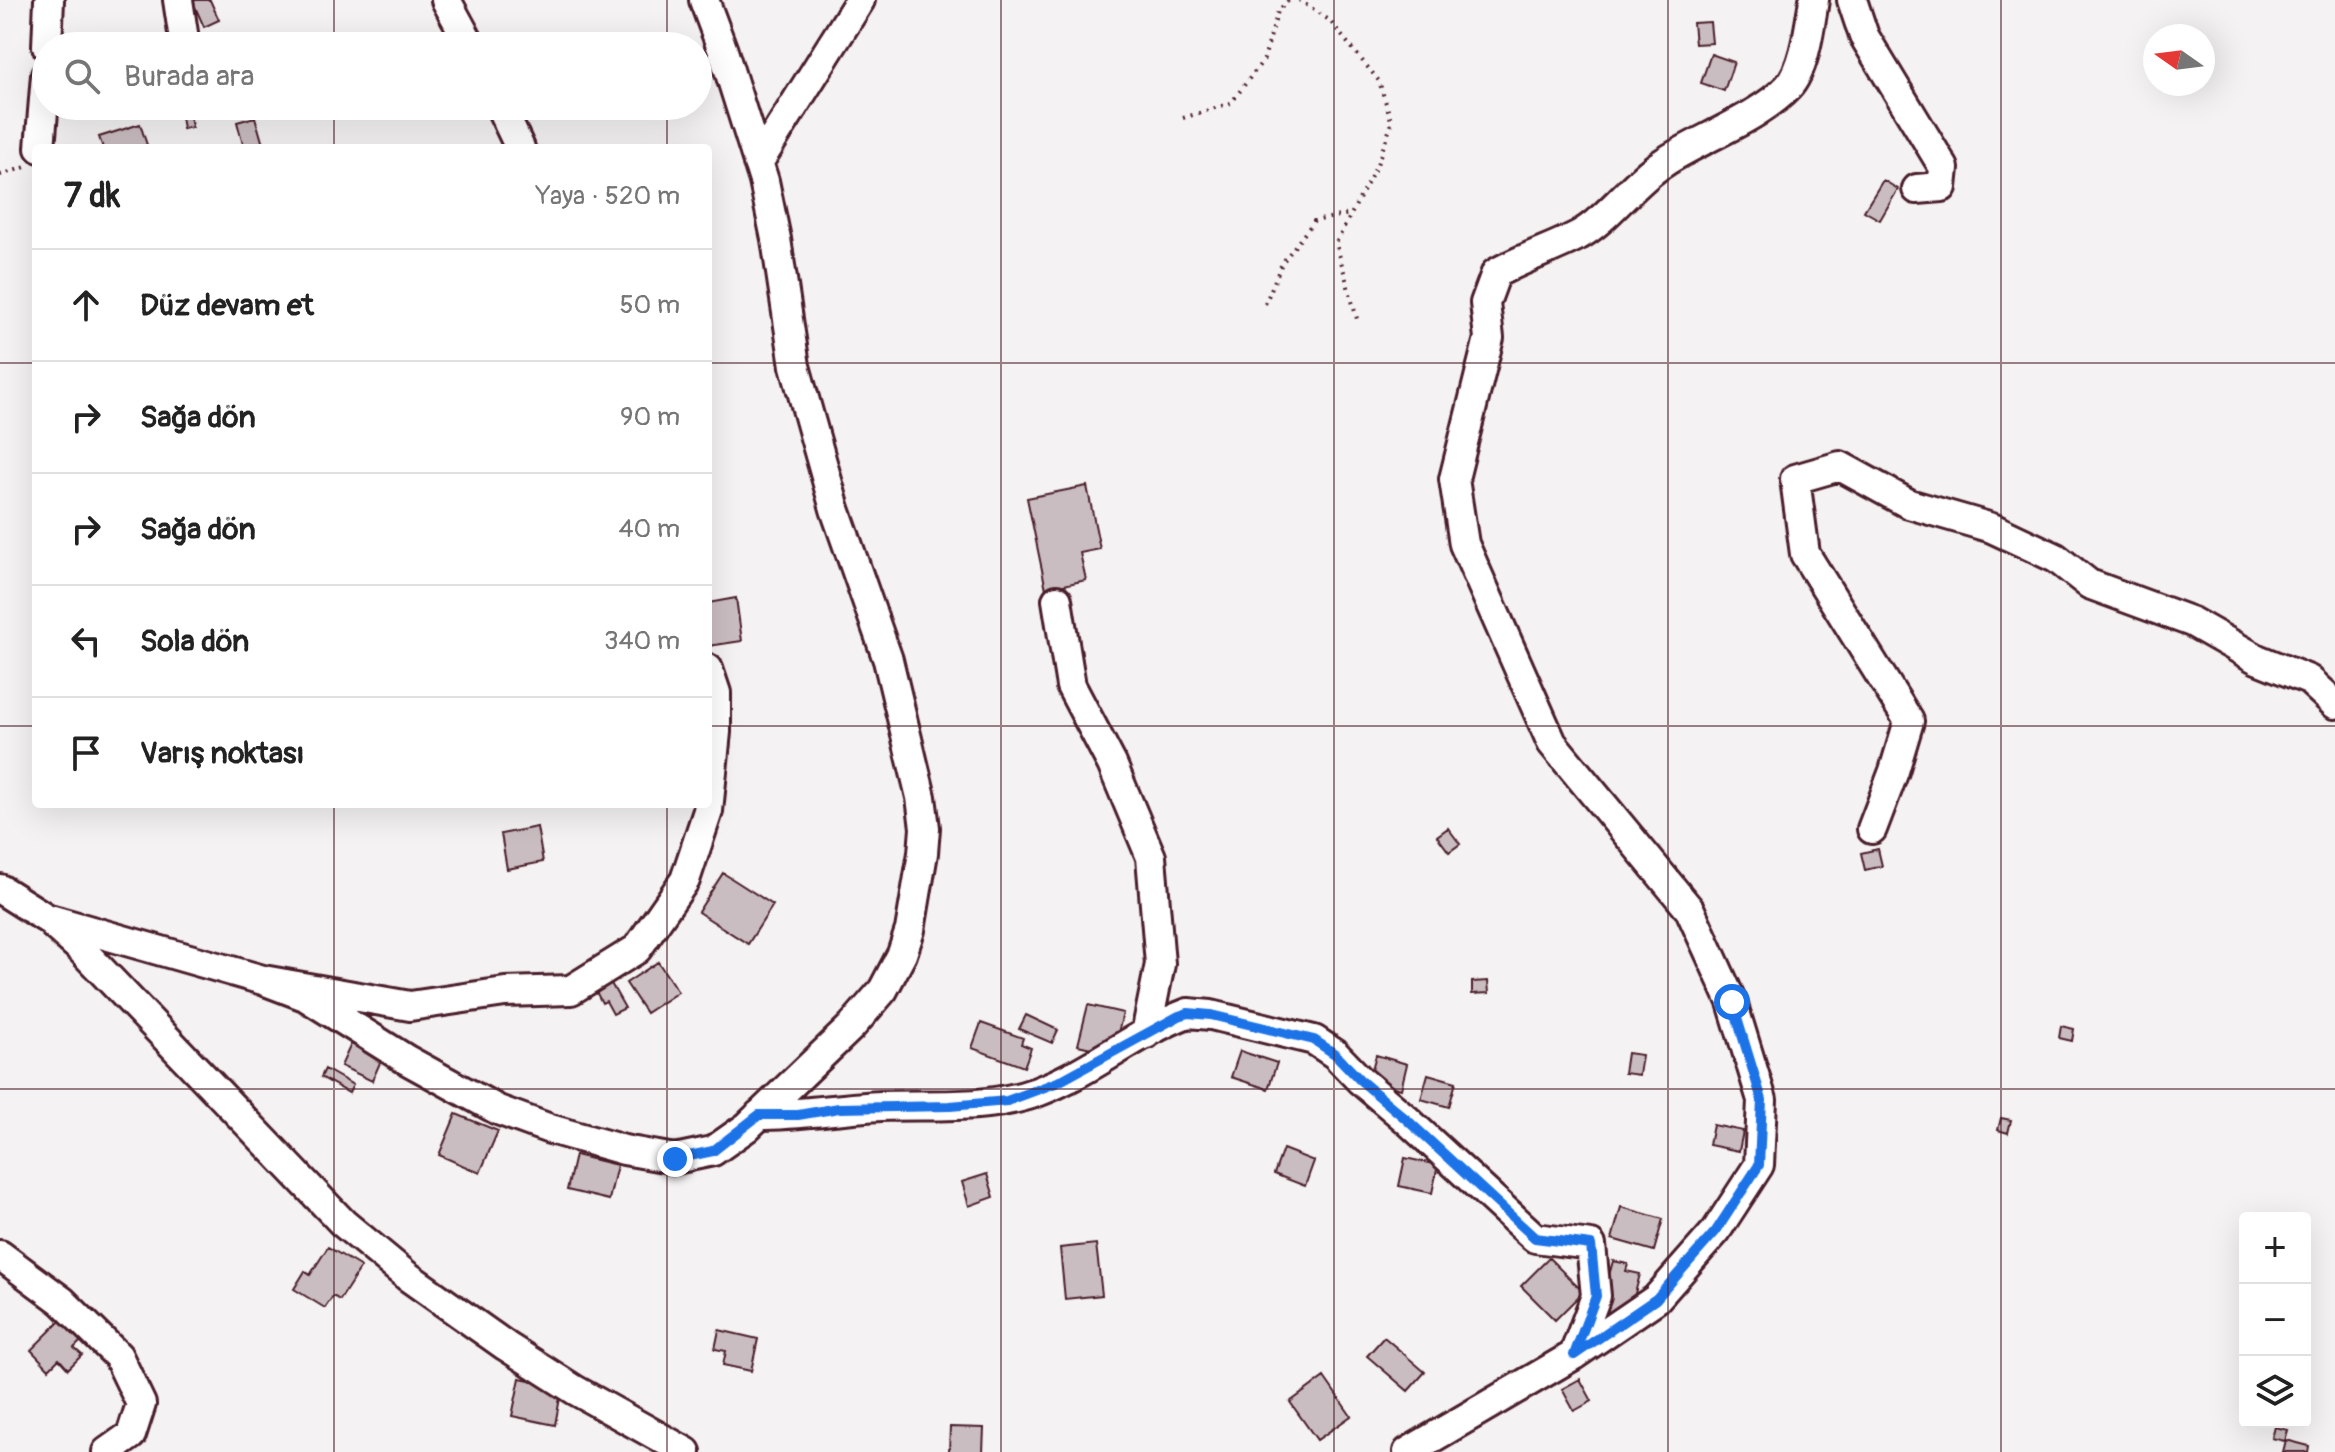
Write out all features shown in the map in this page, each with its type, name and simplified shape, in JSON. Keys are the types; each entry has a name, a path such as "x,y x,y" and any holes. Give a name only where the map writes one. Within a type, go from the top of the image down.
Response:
{"street":[{"path":"48,32 49,0"},
{"path":"178,0 183,32"},
{"path":"446,0 463,32"},
{"path":"46,918 263,980 305,996 407,1060 498,1110 624,1150 675,1159 713,1151 759,1115 851,1027 883,990 902,954 910,930 925,828 921,797 888,660 835,509 795,366 776,239 758,163 704,0"},
{"path":"758,163 860,0"},
{"path":"1408,1452 1574,1355 1656,1299 1716,1231 1759,1165 1762,1100 1732,1002 1690,910 1552,743 1464,544 1454,479 1489,338 1485,303 1496,273 1524,257 1581,234 1659,165 1754,113 1790,86 1808,43 1814,0"},
{"path":"1852,0 1864,36 1944,168 1942,187 1917,189"},
{"path":"40,144 42,120"},
{"path":"507,120 518,144"},
{"path":"1872,829 1909,721 1805,554 1795,479 1840,466 1909,504 1992,528 2056,558 2089,584 2192,622 2257,659 2309,680 2335,704"},
{"path":"1057,600 1071,686 1112,764 1151,857 1160,964 1146,1034"},
{"path":"712,696 716,732 712,772"},
{"path":"263,980 410,1006 505,992 571,990 637,949 685,880 708,808"},
{"path":"0,889 46,918 81,949 343,1223 407,1276 506,1346 599,1404 686,1452"},
{"path":"759,1115 798,1115 839,1108 950,1106 1007,1101 1058,1082 1188,1013 1211,1015 1314,1040 1335,1054 1535,1238 1591,1245 1596,1296 1574,1355"},
{"path":"0,1255 62,1301 118,1356 141,1404 131,1435 107,1452"}],"path":[{"path":"1183,118 1231,103 1264,59 1278,11 1289,0"},
{"path":"1299,0 1329,20 1379,81 1392,123 1376,167 1336,243 1357,319"},
{"path":"0,175 32,165"},
{"path":"1265,304 1282,263 1314,221 1350,214"}],"building":[{"path":"192,0 210,0 219,20 204,27"},
{"path":"1710,22 1712,43 1695,44 1693,23"},
{"path":"1711,54 1734,62 1724,91 1701,83"},
{"path":"182,120 191,120 192,127 183,129"},
{"path":"256,120 263,144 243,144 237,122"},
{"path":"140,124 147,144 102,144 99,137"},
{"path":"1883,180 1898,189 1880,220 1864,211"},
{"path":"1087,486 1100,549 1080,553 1086,580 1046,589 1027,498"},
{"path":"736,598 742,641 712,645 712,602"},
{"path":"537,827 543,862 507,869 501,834"},
{"path":"1448,828 1460,844 1449,852 1437,836"},
{"path":"1878,849 1882,866 1865,870 1861,853"},
{"path":"723,873 773,905 748,944 698,912"},
{"path":"658,962 678,992 646,1013 626,983"},
{"path":"609,980 625,1008 613,1014 594,988"},
{"path":"1488,981 1489,993 1472,994 1472,982"},
{"path":"1088,1005 1123,1013 1113,1053 1078,1045"},
{"path":"1026,1015 1058,1030 1052,1043 1019,1029"},
{"path":"981,1023 1023,1038 1021,1044 1031,1048 1024,1067 972,1048"},
{"path":"2061,1026 2074,1029 2072,1041 2059,1038"},
{"path":"352,1042 383,1056 372,1081 341,1066"},
{"path":"1240,1051 1277,1063 1268,1089 1231,1077"},
{"path":"1627,1053 1642,1055 1639,1075 1624,1073"},
{"path":"1376,1055 1407,1064 1401,1089 1369,1080"},
{"path":"325,1069 353,1085 349,1093 321,1077"},
{"path":"1428,1074 1456,1082 1449,1107 1421,1099"},
{"path":"456,1114 498,1131 480,1173 439,1155"},
{"path":"2001,1118 2011,1120 2008,1133 1998,1130"},
{"path":"1713,1125 1743,1131 1739,1151 1709,1145"},
{"path":"1283,1149 1314,1161 1305,1186 1274,1174"},
{"path":"575,1155 617,1165 609,1200 567,1190"},
{"path":"1405,1158 1438,1165 1432,1193 1399,1186"},
{"path":"987,1174 994,1197 969,1206 962,1182"},
{"path":"1621,1207 1663,1219 1654,1251 1612,1239"},
{"path":"1096,1244 1102,1295 1065,1299 1060,1248"},
{"path":"328,1247 361,1267 340,1300 333,1296 325,1308 294,1289 305,1271 310,1275"},
{"path":"1549,1258 1583,1292 1555,1320 1521,1286"},
{"path":"1613,1261 1628,1264 1626,1271 1640,1274 1631,1309 1620,1317 1599,1312"},
{"path":"63,1318 84,1338 74,1348 82,1355 68,1369 59,1359 49,1369 31,1350"},
{"path":"719,1330 758,1339 751,1371 723,1365 726,1351 715,1349"},
{"path":"1384,1337 1425,1372 1408,1391 1367,1356"},
{"path":"1324,1377 1351,1416 1317,1440 1290,1402"},
{"path":"520,1378 562,1387 555,1425 512,1416"},
{"path":"1580,1379 1592,1401 1574,1411 1562,1389"},
{"path":"950,1427 984,1428 983,1452 949,1452"},
{"path":"2275,1428 2288,1430 2285,1441 2272,1438"},
{"path":"2286,1440 2309,1446 2308,1452 2283,1452"}],"route":[{"path":"675,1159 713,1151 759,1115 798,1115 839,1108 950,1106 1007,1101 1038,1092 1179,1016 1188,1013 1211,1015 1314,1040 1335,1054 1535,1238 1591,1245 1596,1296 1574,1355 1656,1299 1716,1231 1759,1165 1762,1100 1732,1002"}]}
